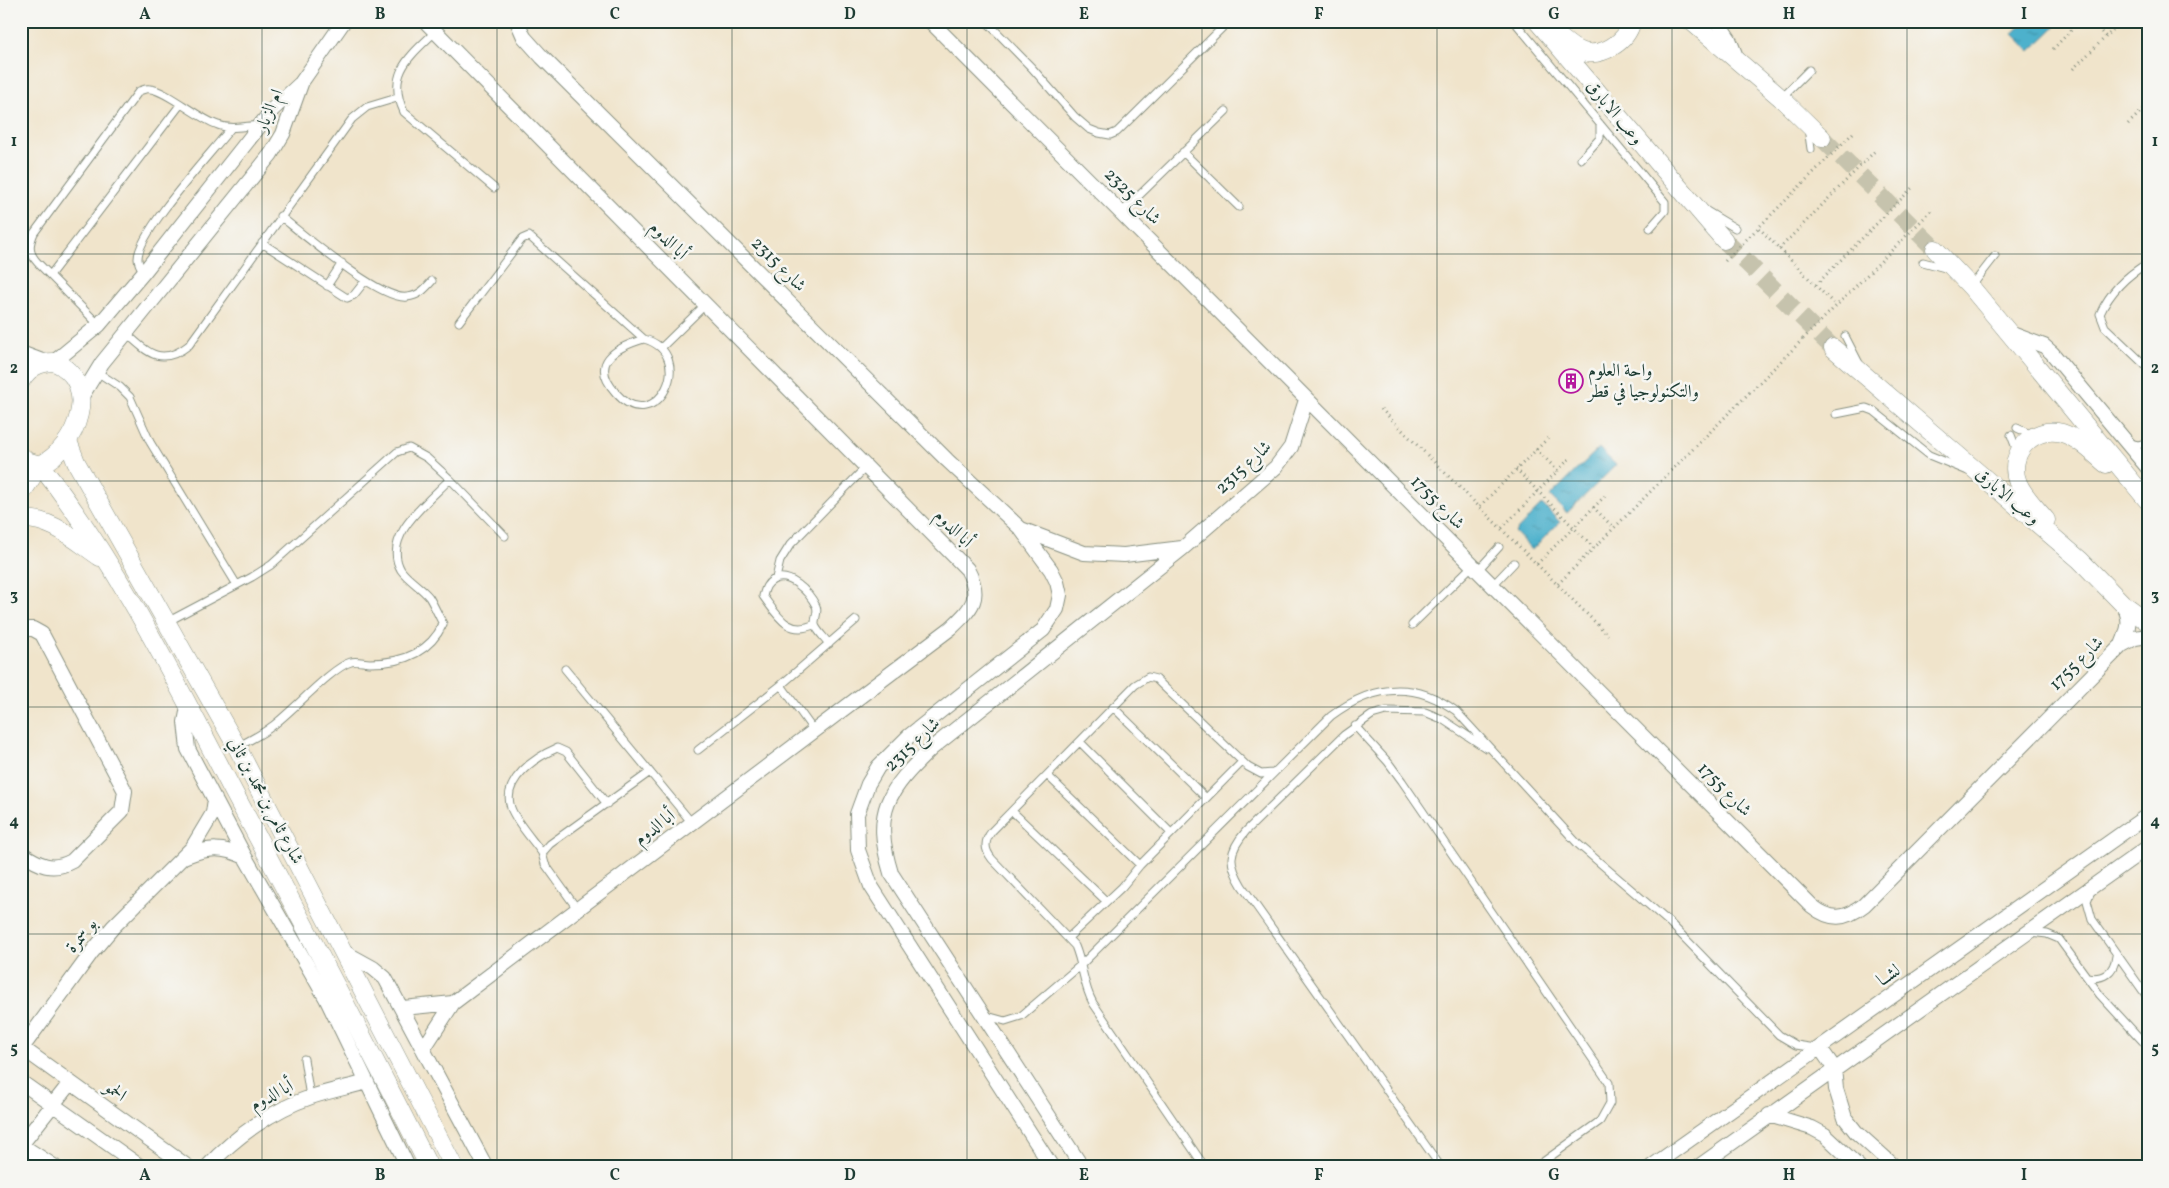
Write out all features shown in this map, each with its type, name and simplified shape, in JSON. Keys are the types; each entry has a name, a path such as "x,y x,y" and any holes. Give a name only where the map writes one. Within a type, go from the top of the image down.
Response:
{"street":[{"path":"301,83 344,21"},
{"name":"أبا الدوم","path":"424,1048 453,1003 951,628 969,610 976,593 974,583 967,569 425,21"},
{"name":"شارع 2315","path":"517,21 524,37 542,58 947,460 1021,529 1051,570 1057,582 1060,595 1057,609 1043,630 909,736 878,767 861,799 857,814 856,830 864,870 871,886 1052,1167"},
{"name":"شارع 2325","path":"930,21 1306,400"},
{"path":"1538,21 1572,48 1589,53 1598,53 1614,46 1626,34 1632,21"},
{"name":"وعب الابارق","path":"1538,21 1692,203 1730,234"},
{"path":"1691,21 1781,98 1808,125 1816,144"},
{"path":"1717,21 1729,39 1737,60"},
{"name":"ام الزبار","path":"49,362 99,325 144,272 273,109 301,83"},
{"name":"ام الزبار","path":"80,399 126,333 271,154 286,127 301,83"},
{"path":"1935,249 1971,287 2145,498"},
{"path":"2007,332 2044,346 2052,353 2148,468"},
{"name":"وعب الابارق","path":"1839,342 1864,376 2080,560 2122,603 2148,622"},
{"path":"21,353 49,362 73,374 77,382 80,399 77,420 68,441 56,455 40,465 21,494"},
{"path":"21,381 29,370 49,362"},
{"name":"شارع 2315","path":"1082,1167 891,873 882,834 888,800 896,785 932,748 1183,548 1270,472 1287,454 1296,436 1306,400"},
{"name":"شارع 1755","path":"1306,400 1812,906 1829,917 1836,918 1853,914 1864,905 2122,644 2135,638 2148,636"},
{"path":"2080,560 2023,492 2016,476 2018,453 2034,436 2053,431 2075,439 2145,498"},
{"name":"شارع ثامر بن محمد بن ثاني","path":"68,441 76,462 237,747 454,1167"},
{"path":"21,456 27,461 40,465"},
{"name":"شارع ثامر بن محمد بن ثاني","path":"40,465 108,562 188,707 380,1069 428,1167"},
{"path":"21,519 34,518 48,523 108,562"},
{"name":"شارع 2315","path":"1021,529 1084,553 1099,555 1151,553 1183,548"},
{"name":"شارع 1755","path":"2122,603 2129,614 2130,622 2122,644"},
{"path":"21,629 33,629 42,634 48,643 122,782 125,791 125,801 122,811 72,861 63,866 44,866 21,853"},
{"path":"188,707 185,722 188,749 245,856 326,998 408,1167"},
{"name":"بو سمرة","path":"22,1047 97,946 133,906 183,858 207,826 213,813 215,799"},
{"name":"لشــا","path":"1652,1167 2148,815"},
{"name":"بو سمرة","path":"183,858 213,848 230,850 245,856"},
{"path":"1705,1165 1834,1068 2148,848"},
{"path":"344,952 382,974 403,1008 486,1167"},
{"path":"403,1008 453,1003"},
{"name":"الحمو","path":"22,1047 188,1167"},
{"path":"1820,1048 1834,1068 1836,1089 1845,1118 1856,1132 1895,1167"},
{"path":"21,1082 140,1167"},
{"path":"55,1167 21,1145 70,1082"},
{"name":"أبا الدوم","path":"207,1167 224,1149 244,1133 310,1097 367,1082"},
{"path":"1769,1115 1818,1132 1859,1167"}],"lane":[{"path":"986,21 1089,129 1110,135 1117,132 1230,21"},
{"path":"1514,21 1664,202 1665,211 1650,228"},
{"path":"435,32 402,67 397,81 397,98 404,112 494,188"},
{"path":"1781,98 1809,70"},
{"path":"99,325 30,254 29,243 34,233 139,92 148,88 159,91 198,117 219,126 232,128 261,124"},
{"path":"126,333 146,351 157,356 170,357 180,353 189,345 280,216 352,119 367,106 397,98"},
{"path":"51,274 180,106"},
{"path":"1121,213 1226,111"},
{"path":"1582,159 1600,138 1600,123"},
{"path":"144,272 140,267 138,258 152,226 232,128"},
{"path":"1183,152 1238,207"},
{"path":"280,216 366,281 406,298 421,294 432,281"},
{"path":"459,322 522,239 529,236 644,339 662,347 670,362 668,380 661,398 649,406 636,407 625,404 606,382 604,371 606,360 614,351 644,339"},
{"path":"262,243 347,298 354,296 366,281"},
{"path":"1971,287 1995,256"},
{"path":"1922,262 1932,266 1954,269"},
{"path":"326,286 342,263"},
{"path":"2148,263 2133,272 2107,298 2100,314 2105,327 2148,368"},
{"path":"662,347 705,305"},
{"path":"97,372 120,386 130,397 150,442 237,585"},
{"path":"1836,414 1866,408 1874,411 1929,455 1946,464 1982,476"},
{"path":"2018,428 2034,436"},
{"path":"2010,435 2018,453"},
{"path":"2126,442 2138,445 2148,442"},
{"path":"167,622 271,565 397,452 409,448 427,458 450,479 505,536"},
{"path":"776,578 780,561 790,545 866,467"},
{"path":"237,747 271,727 337,670 351,662 372,663 401,659 425,649 439,632 442,624 429,597 402,571 397,559 396,545 407,522 450,479"},
{"path":"1412,626 1499,547"},
{"path":"1493,585 1514,562"},
{"path":"815,624 798,629 789,627 775,613 763,596 765,588 776,578 783,577 794,581 816,606 815,624 829,644"},
{"path":"698,750 781,686 856,620"},
{"path":"565,669 692,823"},
{"path":"1205,1167 1093,1003 1084,983 1082,964 1069,937 987,853 987,837 1113,707 1141,680 1148,678 1156,679 1242,762 1254,771 1273,773"},
{"path":"781,686 815,732"},
{"path":"984,1015 1005,1021 1021,1016 1082,964 1332,716 1358,697 1389,690 1423,694 1440,699 1469,723 1492,752 1578,844 1670,923 1779,1035 1796,1045 1820,1048"},
{"path":"1113,707 1206,798"},
{"path":"1441,1167 1242,886 1232,865 1234,847 1246,831 1355,726 1372,715 1386,711 1425,712 1442,719 1492,752"},
{"path":"1355,726 1388,762 1402,781 1609,1083 1610,1103 1600,1121 1536,1167"},
{"path":"1080,742 1171,833"},
{"path":"578,910 545,864 542,853 511,807 510,793 513,780 545,753 557,748 566,752 607,804"},
{"path":"1069,937 1105,900 1122,887 1140,865 1242,762"},
{"path":"542,853 550,844 650,772"},
{"path":"1047,775 1140,865"},
{"path":"1012,810 1105,900"},
{"path":"2095,884 2087,901 2088,910 2116,956 2148,998"},
{"path":"2029,932 2047,934 2059,939 2086,977 2148,1047"},
{"path":"2086,977 2101,977 2107,974 2115,963 2116,956"},
{"path":"304,1059 310,1097"}],"path":[{"path":"2052,49 2080,21"},
{"path":"2091,21 2106,37"},
{"path":"2073,69 2122,21"},
{"path":"2128,124 2148,105"},
{"path":"1726,261 1855,131"},
{"path":"1779,248 1875,152"},
{"path":"1816,285 1912,188"},
{"path":"1558,584 1933,209"},
{"path":"1758,228 1836,306"},
{"path":"1381,409 1608,635"},
{"path":"1480,506 1550,436"},
{"path":"1536,450 1558,471"},
{"path":"1502,528 1572,457"},
{"path":"1516,469 1594,548"},
{"path":"1537,564 1607,494"},
{"path":"1593,507 1614,528"}],"water":[{"path":"2025,21 2061,21 2030,51 2013,34"},
{"path":"1599,448 1616,465 1567,513 1550,496"},
{"path":"1542,504 1560,522 1532,550 1515,532"}],"tunnel":[{"path":"1822,138 1935,249"},
{"path":"1724,240 1833,348"}],"place":[{"name":"واحة العلوم والتكنولوجيا في قطر","path":"1571,381"}]}
